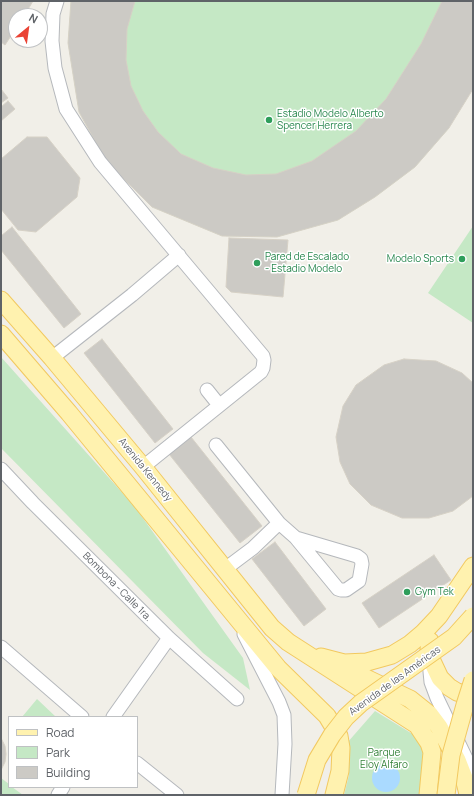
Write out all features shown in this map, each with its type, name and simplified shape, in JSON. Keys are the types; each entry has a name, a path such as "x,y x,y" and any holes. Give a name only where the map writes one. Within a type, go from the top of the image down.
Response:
{"main road":[{"name":"Avenida Kennedy","path":"1,300 52,358 143,467 272,628 288,642"},
{"path":"1,334 69,413 278,668 327,716 339,736 341,760 334,795"},
{"path":"309,652 344,663 367,662 392,654 410,644 439,616 473,566"},
{"path":"439,616 433,629 429,650 435,670 440,678 449,687 457,692 473,694"},
{"name":"Avenida de las Américas","path":"306,795 317,760 332,735 346,717 361,703 454,637 473,616"},
{"path":"288,642 398,692 420,706 430,715 439,727 457,760 468,794"},
{"path":"288,642 418,725 432,752 428,795"},
{"path":"446,795 451,756 473,680"},
{"path":"468,794 473,770"}],"street":[{"path":"57,1 53,14 52,41 55,68 66,109 100,162 263,356 264,364 261,372 143,467"},
{"path":"52,358 179,255"},
{"path":"208,390 219,406"},
{"path":"216,445 279,523 296,538 338,589 346,590 359,581 362,564 361,559 357,556 296,538"},
{"name":"Bombona - Calle 1ra.","path":"1,469 33,503 169,638 237,699"},
{"path":"225,569 253,548 279,523"},
{"path":"233,613 279,702 284,715 285,744 282,795"},
{"path":"114,716 169,638"},
{"path":"1,647 81,716"},
{"path":"429,650 429,663 432,682 437,698 444,716 473,770"},
{"path":"138,764 177,795"}],"green space":[{"name":"Estadio Modelo Alberto Spencer Herrera","path":"71,1 473,1 449,128 415,167 375,197 338,220 277,237 222,236 152,207 106,161 79,112 68,43"},
{"name":"Modelo Sports","path":"473,226 473,323 428,293"},
{"path":"1,357 135,507 243,658 250,690 203,653 1,448"},
{"path":"37,699 55,716 23,716"},
{"name":"Parque Eloy Alfaro","path":"375,711 419,738 426,762 422,795 344,795 349,775 347,743"},
{"path":"1,778 8,783 8,788 13,788 23,795 1,795"}],"water":[{"path":"386,764 396,768 400,778 396,788 386,792 376,788 372,778 376,768"}],"building":[{"path":"1,1 33,1 29,8 8,8 8,40 5,45 1,42"},
{"path":"71,1 135,1 127,29 126,60 131,86 143,111 158,132 181,154 213,168 246,175 276,174 312,161 356,131 386,99 421,44 442,1 473,1 473,89 449,128 415,167 375,197 338,220 277,237 222,236 152,207 106,161 79,112 68,43"},
{"path":"1,89 8,98 1,103"},
{"path":"8,101 15,109 1,121 1,107"},
{"path":"27,137 47,137 80,178 77,197 36,232 18,230 1,209 1,159"},
{"path":"12,227 81,314 64,328 1,250 1,236"},
{"name":"Pared de Escalado - Estadio Modelo","path":"229,238 288,240 283,297 231,292 226,287"},
{"path":"102,339 173,429 155,443 84,353"},
{"path":"404,359 436,361 462,373 473,383 473,496 453,511 429,518 402,518 371,505 350,484 340,462 336,437 343,406 356,385 384,365"},
{"path":"191,437 262,526 240,543 169,454"},
{"path":"275,542 326,609 304,626 252,559"},
{"name":"Gym Tek","path":"434,555 451,580 379,628 362,603"},
{"path":"1,738 5,746 6,754 5,762 1,770"}],"place":[{"name":"Estadio Modelo Alberto Spencer Herrera","path":"269,120"},
{"name":"Modelo Sports","path":"462,259"},
{"name":"Pared de Escalado - Estadio Modelo","path":"257,263"},
{"name":"Gym Tek","path":"407,592"}]}
